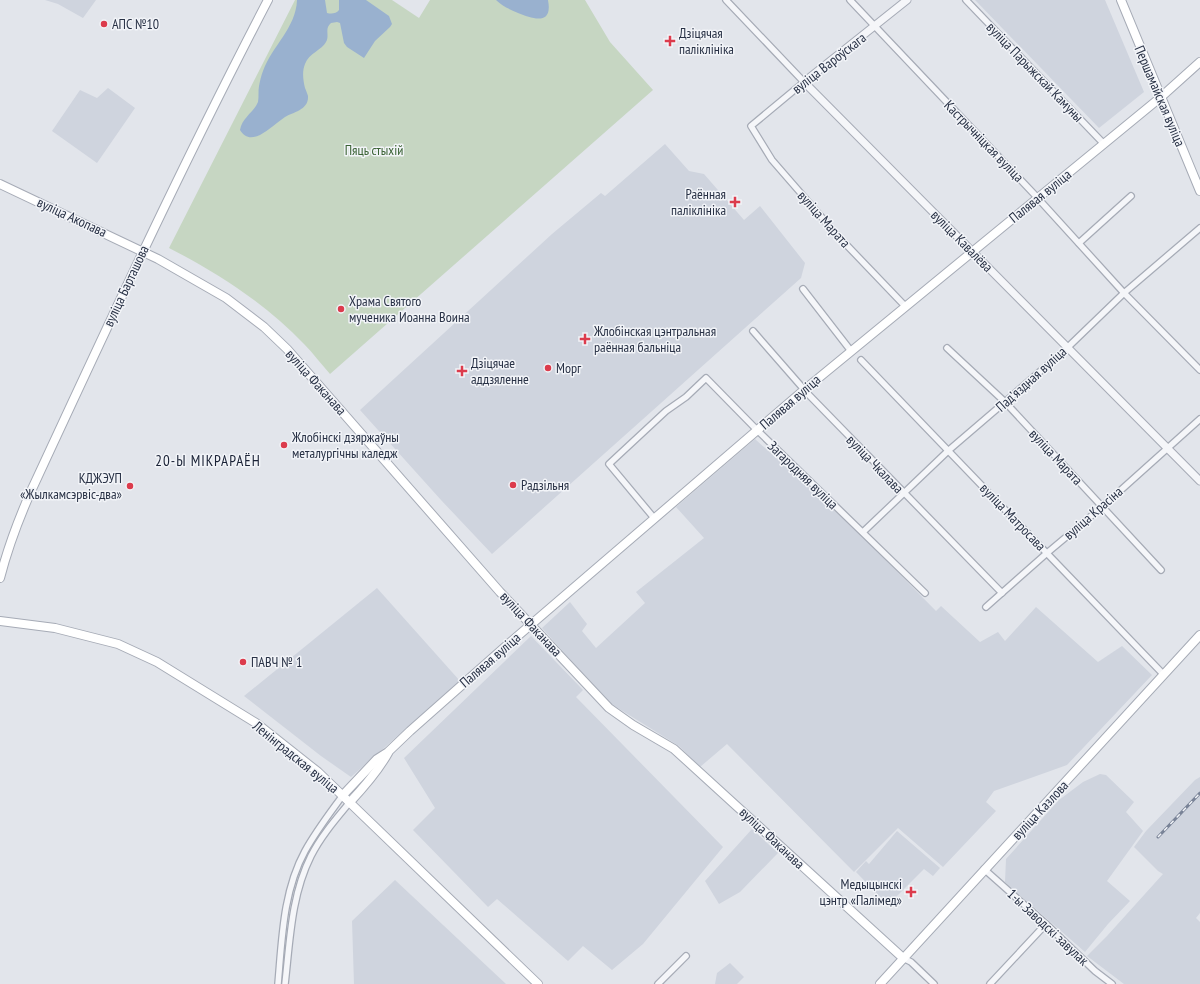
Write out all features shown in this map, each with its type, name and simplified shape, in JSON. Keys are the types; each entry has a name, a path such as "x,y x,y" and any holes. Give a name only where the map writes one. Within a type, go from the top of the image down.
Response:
{"main road":[{"name":"вуліца Барташова","path":"0,578 16,525 143,251 200,132 268,0"},
{"name":"Першамайская вуліца","path":"1121,0 1200,191"},
{"name":"Палявая вуліца","path":"343,796 377,759 388,752 410,731 654,518 851,350 1161,97 1200,62"},
{"name":"вуліца Акопава","path":"0,184 143,251"},
{"name":"вуліца Факанава","path":"143,251 226,298 264,327 287,349 531,625 609,708 633,725 674,749 903,958"},
{"name":"Ленінградская вуліца","path":"0,621 55,628 88,635 118,644 157,662 256,723 318,772 538,984"},
{"name":"вуліца Казлова","path":"880,984 1200,635"},
{"name":"Палявая вуліца","path":"350,802 382,764 388,752"}],"street":[{"name":"вуліца Кавалёва","path":"726,0 804,82 1200,481"},
{"name":"Кастрычніцкая вуліца","path":"850,0 1038,198 1124,293 1200,370"},
{"name":"вуліца Вароўскага","path":"751,126 907,0"},
{"name":"вуліца Парыжскай Камуны","path":"966,0 1104,144"},
{"name":"вуліца Марата","path":"751,126 772,160 838,236 905,306"},
{"path":"1079,243 1131,196"},
{"name":"Падʼяздная вуліца","path":"863,532 949,450 1067,348 1124,293 1200,228"},
{"path":"803,289 851,350"},
{"name":"вуліца Чкалава","path":"753,332 804,390 1002,593"},
{"name":"вуліца Марата","path":"947,348 1005,402 1161,570"},
{"name":"вуліца Матросава","path":"861,360 1164,675"},
{"name":"Загародняя вуліца","path":"654,518 609,464 666,411 686,397 706,378 757,430 925,593"},
{"name":"вуліца Красіна","path":"986,607 1102,507 1200,419"},
{"path":"278,984 286,907 296,874 309,845 343,796"},
{"path":"285,984 294,907 303,875 323,836 350,802"},
{"name":"1-ы Заводскі завулак","path":"984,869 1046,924 1095,971 1112,984"},
{"path":"990,984 1046,924"},
{"path":"658,984 686,956"},
{"name":"вуліца Факанава","path":"903,958 911,962 934,984"}],"shaded area":[{"path":"45,0 96,0 83,18 58,4"},
{"path":"975,0 1105,0 1144,92 1099,128"},
{"path":"108,88 135,108 97,163 52,131 80,90 97,98"},
{"name":"Жлобінская цэнтральная раённая бальніца","path":"665,144 689,171 704,174 744,220 760,206 805,263 801,278 492,554 360,410 552,234 601,193 605,196"},
{"path":"755,439 861,535 936,611 941,606 980,642 998,632 1005,641 1036,607 1098,662 1122,646 1152,675 1067,765 994,791 986,802 996,811 943,867 898,828 854,872 727,744 700,767 679,746 608,702 542,628 570,602 587,624 582,631 596,648 645,603 636,592 704,538 676,507"},
{"path":"377,588 460,681 351,777 321,756 244,696"},
{"path":"531,636 583,690 576,697 723,847 643,944 612,970 583,946 568,961 497,899 488,907 413,830 435,808 404,758"},
{"path":"1100,774 1106,775 1134,802 1126,812 1143,831 1107,881 1130,901 1108,924 1085,952 1005,882 1006,859 1059,800 1083,782"},
{"path":"1200,777 1200,913 1196,918 1200,922 1200,984 1124,984 1087,956 1163,874 1158,871 1134,847 1146,831 1195,780"},
{"path":"752,829 778,853 740,892 719,904 705,881"},
{"path":"897,831 940,868 933,876 924,869 888,905 856,872 866,861 869,864"},
{"path":"395,880 506,984 354,984 352,921"},
{"path":"730,963 744,977 737,984 715,984 717,973"}],"green space":[{"name":"Пяць стыхій","path":"295,0 392,0 419,18 430,0 585,0 610,42 653,90 330,374 289,329 258,303 241,290 169,248"}],"water":[{"path":"297,0 325,0 327,13 332,14 339,10 339,0 366,0 389,16 392,24 375,41 364,58 347,47 344,43 340,23 331,23 327,30 326,42 309,57 304,67 304,82 308,96 308,101 306,104 300,110 285,117 260,135 254,137 246,136 240,130 241,126 258,102 259,86 263,71 293,19"},
{"path":"496,0 548,0 548,14 545,17 540,18 530,17 503,6"}],"railway":[{"path":"1158,837 1200,793"}],"place":[{"name":"АПС №10","path":"104,24"},
{"name":"Дзіцячая паліклініка","path":"670,41"},
{"name":"Раённая паліклініка","path":"735,202"},
{"name":"Храма Святого мученика Иоанна Воина","path":"341,309"},
{"name":"Жлобінская цэнтральная раённая бальніца","path":"585,339"},
{"name":"Морг","path":"548,368"},
{"name":"Дзіцячае аддзяленне","path":"462,371"},
{"name":"Жлобінскі дзяржаўны металургічны каледж","path":"284,445"},
{"name":"Радзільня","path":"513,485"},
{"name":"КДЖЭУП «Жылкамсэрвіс-два»","path":"130,486"},
{"name":"ПАВЧ № 1","path":"243,662"},
{"name":"Медыцынскі цэнтр «Палімед»","path":"911,892"}],"district":[{"name":"20-Ы МІКРАРАЁН","path":"208,461"}]}
